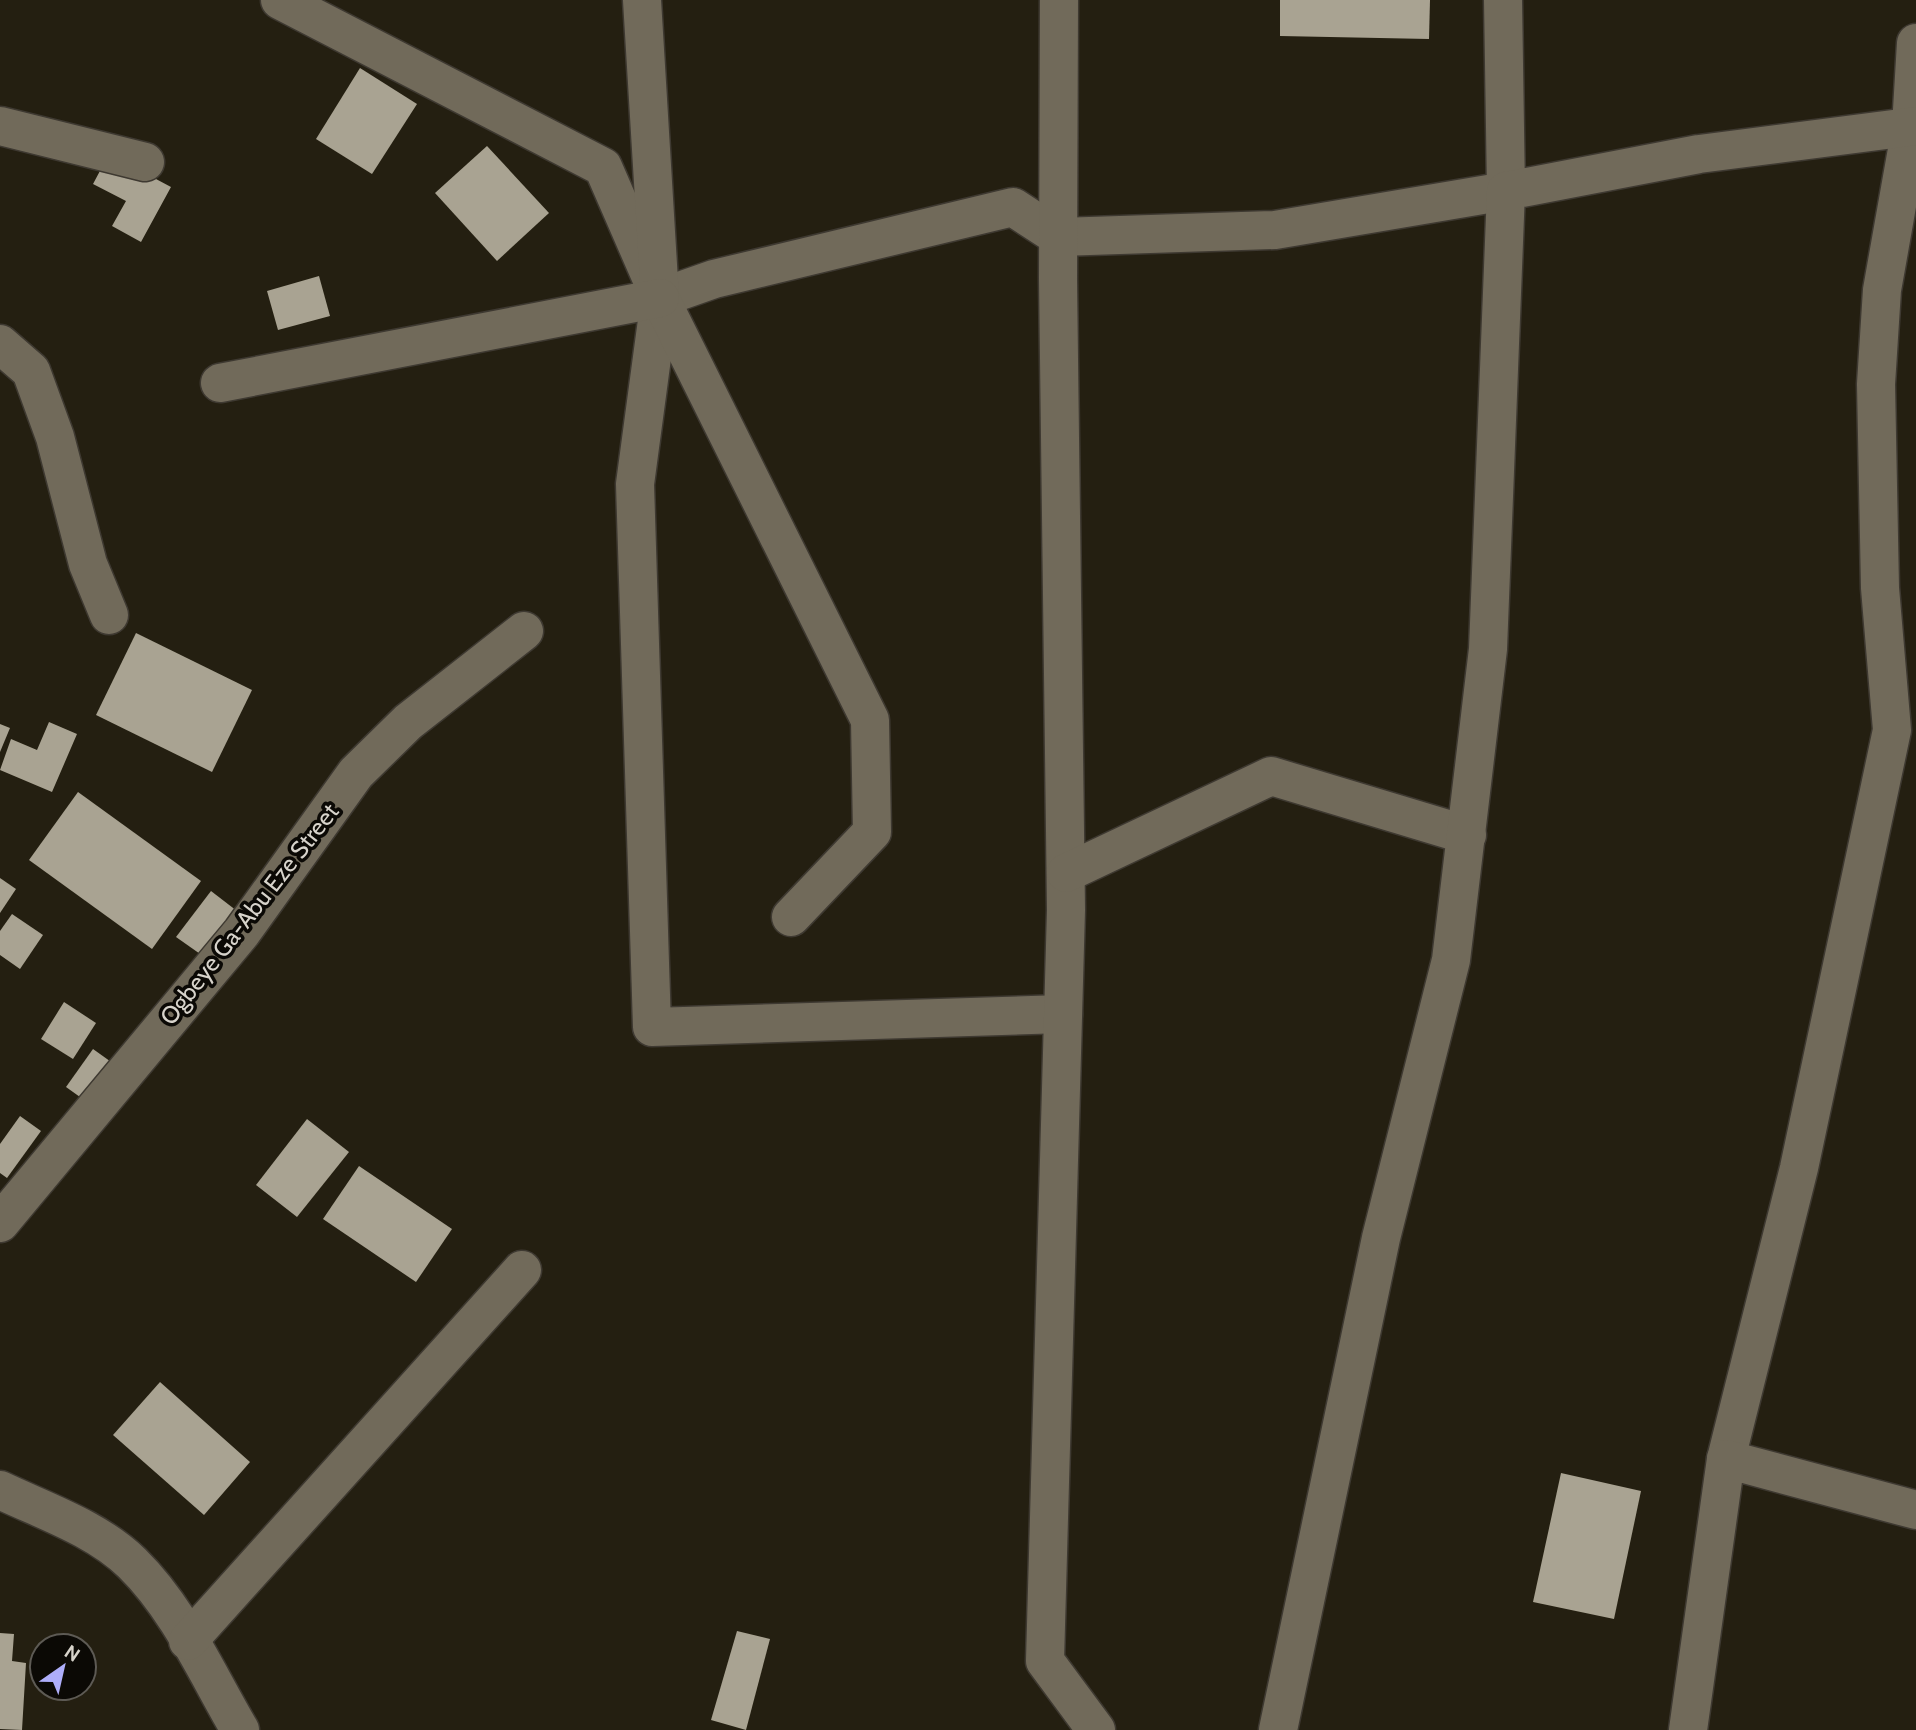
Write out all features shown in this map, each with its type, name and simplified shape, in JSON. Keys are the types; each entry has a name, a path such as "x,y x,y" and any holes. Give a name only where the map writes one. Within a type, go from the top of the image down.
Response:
{"street":[{"path":"280,0 603,167 660,298 870,720 872,832 791,917"},
{"path":"642,0 660,298 635,484 652,1027 1063,1014"},
{"path":"1059,0 1066,873 1045,1661 1096,1730"},
{"path":"1278,1730 1381,1238 1451,960 1488,649 1506,191 1503,0"},
{"path":"1688,1730 1726,1459 1799,1168 1892,730 1880,587 1876,384 1882,290 1914,127 1916,43"},
{"path":"0,126 145,162"},
{"path":"220,383 660,298 714,279 1013,207 1059,237 1275,230 1699,155 1914,127"},
{"path":"0,344 31,371 55,437 88,564 109,615"},
{"name":"Ogbeye Ga-Abu Eze Street","path":"0,1223 242,932 356,773 408,722 524,631"},
{"path":"1066,873 1271,776 1466,835"},
{"path":"188,1641 522,1270"},
{"path":"1726,1459 1916,1510"},
{"path":"0,1490 86,1530 131,1562 164,1600 240,1730"}],"building":[{"path":"1280,0 1430,0 1429,39 1280,36"},
{"path":"360,68 417,104 372,174 316,139"},
{"path":"487,146 549,213 497,261 435,193"},
{"path":"109,154 171,187 141,242 112,226 126,201 93,184"},
{"path":"319,276 330,316 278,330 267,291"},
{"path":"136,633 252,690 212,772 96,715"},
{"path":"49,722 77,734 52,792 0,770 11,739 37,750"},
{"path":"0,724 10,728 0,752"},
{"path":"78,792 201,881 152,949 29,860"},
{"path":"0,878 16,889 0,913"},
{"path":"211,891 237,911 203,956 176,937"},
{"path":"12,914 43,935 20,969 0,955 0,931"},
{"path":"64,1002 96,1023 73,1059 41,1039"},
{"path":"93,1049 114,1064 87,1102 66,1087"},
{"path":"20,1116 41,1131 7,1178 0,1173 0,1144"},
{"path":"307,1119 349,1152 297,1217 256,1185"},
{"path":"359,1166 452,1229 416,1282 323,1219"},
{"path":"160,1382 250,1462 204,1515 113,1435"},
{"path":"1561,1473 1641,1491 1614,1619 1533,1602"},
{"path":"737,1631 770,1639 746,1730 711,1720"},
{"path":"0,1633 14,1634 12,1661 26,1663 22,1730 0,1729"}]}
